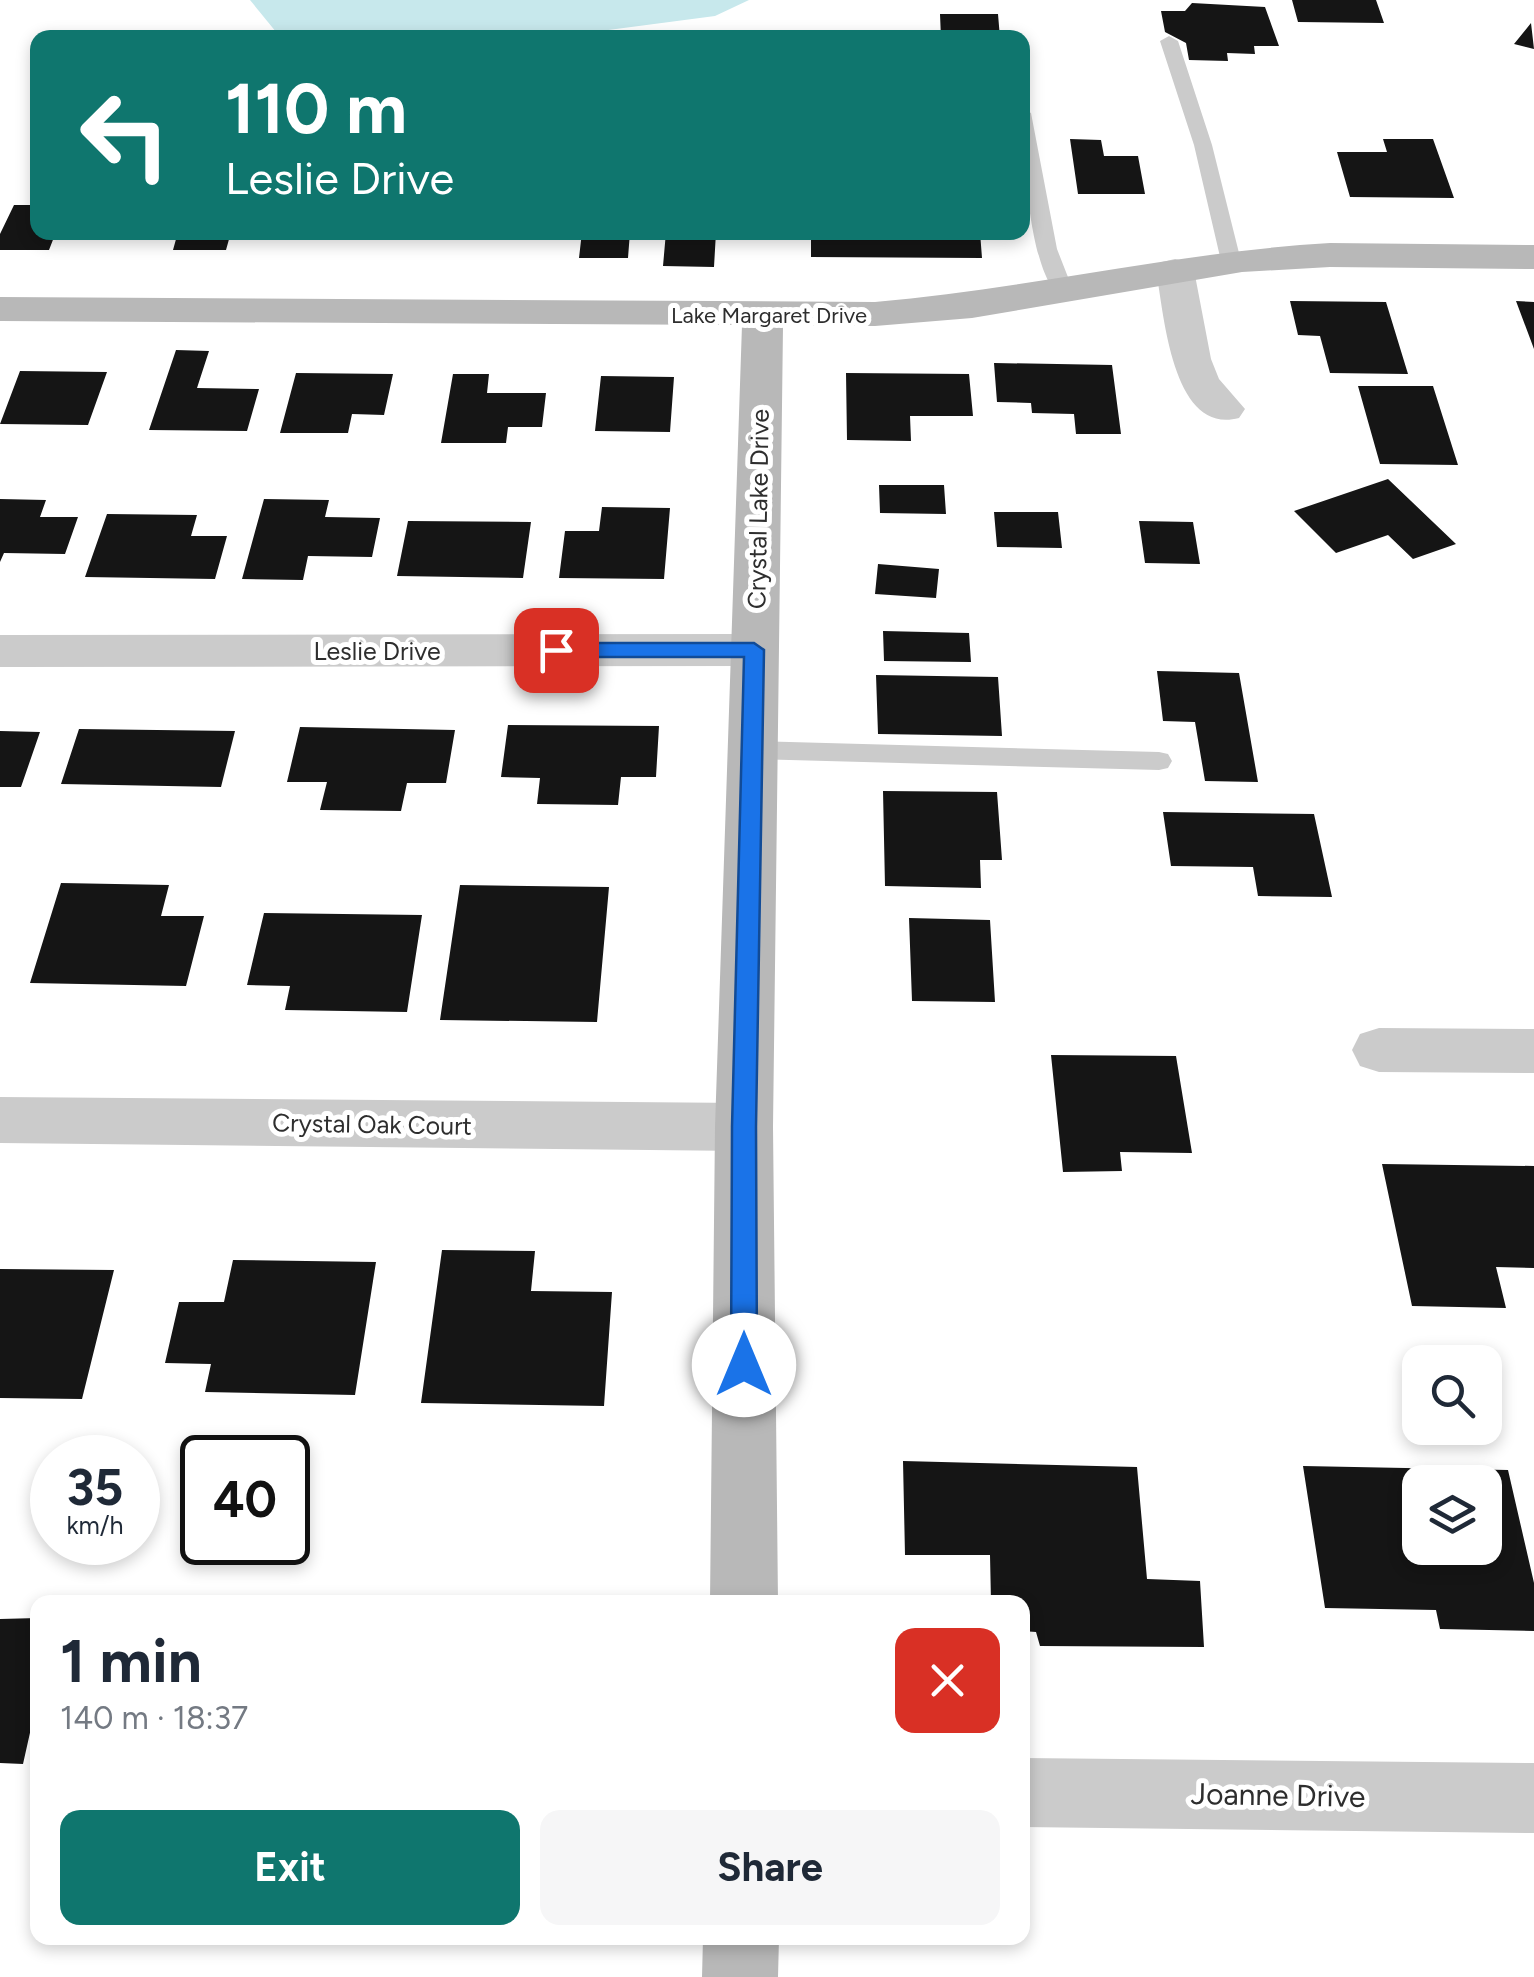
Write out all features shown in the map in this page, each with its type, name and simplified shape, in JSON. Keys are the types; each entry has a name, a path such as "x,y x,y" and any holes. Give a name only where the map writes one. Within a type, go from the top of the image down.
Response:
{"street":[{"name":"Lake Margaret Drive","path":"0,310 875,314 972,306 1232,261 1330,255 1534,257"},
{"path":"1175,270 1191,359 1201,384 1225,409"},
{"name":"Crystal Lake Drive","path":"744,1595 744,1127 763,316"},
{"name":"Leslie Drive","path":"0,651 754,650"},
{"path":"1379,1050 1534,1051"},
{"name":"Crystal Oak Court","path":"0,1120 744,1127"},
{"name":"Joanne Drive","path":"1030,1792 1534,1798"},
{"path":"740,1977 741,1945"}],"lane":[{"path":"1169,41 1204,146 1232,261"},
{"path":"1030,157 1047,249 1064,290"},
{"path":"752,750 1159,761"}],"water":[{"path":"250,0 749,0 715,16 608,30 274,30"}],"building":[{"path":"1292,0 1376,0 1384,23 1298,22"},
{"path":"1192,3 1265,7 1279,46 1254,46 1255,54 1227,53 1228,61 1189,60 1186,43 1165,32 1161,11 1185,11"},
{"path":"940,14 998,14 999,30 941,30"},
{"path":"1531,23 1534,49 1514,44"},
{"path":"1070,139 1101,140 1104,156 1138,156 1145,194 1078,194"},
{"path":"1383,139 1433,139 1454,198 1350,197 1337,152 1387,152"},
{"path":"14,205 30,205 30,240 53,240 49,250 0,250 0,234"},
{"path":"176,240 229,240 226,250 173,250"},
{"path":"581,240 629,240 628,258 579,258"},
{"path":"665,240 716,240 714,267 663,266"},
{"path":"811,240 981,240 982,258 811,257"},
{"path":"1290,301 1386,302 1408,374 1330,373 1320,336 1298,335"},
{"path":"1516,301 1534,302 1534,349"},
{"path":"176,350 209,351 197,388 259,389 247,431 149,430"},
{"path":"994,363 1112,365 1121,434 1076,434 1074,414 1032,413 1031,403 997,402"},
{"path":"20,371 107,372 88,425 0,424"},
{"path":"296,373 393,374 384,415 352,414 348,433 280,433"},
{"path":"846,373 969,374 973,416 910,416 911,441 847,440"},
{"path":"453,374 489,374 487,393 546,393 542,427 508,427 506,443 441,443"},
{"path":"601,376 674,377 670,432 595,431"},
{"path":"1358,386 1433,386 1458,465 1380,464"},
{"path":"1388,479 1456,544 1413,559 1388,535 1336,553 1294,511"},
{"path":"879,485 944,485 946,514 880,513"},
{"path":"0,499 46,500 40,517 78,517 65,554 4,553 0,562"},
{"path":"264,499 329,500 325,517 380,518 372,557 308,556 303,580 242,579"},
{"path":"602,507 670,508 664,579 559,578 565,531 599,531"},
{"path":"994,512 1058,512 1062,548 997,547"},
{"path":"107,514 197,515 191,536 227,536 215,579 85,577"},
{"path":"408,521 531,522 523,578 397,576"},
{"path":"1139,521 1193,522 1200,564 1145,563"},
{"path":"878,564 939,569 936,598 875,594"},
{"path":"883,631 969,633 971,662 884,661"},
{"path":"1157,671 1239,673 1258,782 1205,781 1195,722 1163,721"},
{"path":"876,675 998,677 1002,736 878,734"},
{"path":"508,725 659,726 656,777 621,777 618,805 537,804 540,778 501,777"},
{"path":"300,727 455,730 446,783 407,783 401,811 320,810 327,782 287,782"},
{"path":"79,729 235,731 221,787 61,784"},
{"path":"0,731 40,732 21,787 0,787"},
{"path":"883,791 997,792 1002,860 980,860 981,888 885,886"},
{"path":"1163,812 1314,814 1332,897 1258,896 1253,867 1171,866"},
{"path":"61,883 169,885 161,916 204,916 186,986 30,983"},
{"path":"460,885 609,887 597,1022 440,1020"},
{"path":"264,913 422,915 407,1012 285,1010 290,986 247,985"},
{"path":"909,918 990,920 995,1002 912,1001"},
{"path":"1051,1055 1176,1056 1192,1153 1120,1152 1122,1171 1063,1172"},
{"path":"1382,1164 1534,1166 1534,1268 1496,1267 1506,1308 1412,1306"},
{"path":"442,1250 535,1251 531,1291 612,1292 604,1406 421,1403"},
{"path":"233,1260 376,1262 355,1395 205,1392 211,1364 165,1363 179,1302 224,1302"},
{"path":"0,1269 114,1270 82,1399 0,1398"},
{"path":"903,1461 1137,1467 1147,1579 1200,1581 1204,1647 1040,1646 1036,1632 1030,1632 1030,1595 991,1595 990,1555 905,1555"},
{"path":"1303,1466 1402,1468 1402,1565 1502,1565 1502,1470 1508,1470 1534,1583 1534,1631 1440,1629 1436,1610 1325,1608"},
{"path":"30,1618 30,1733 23,1764 0,1763 0,1619"}],"route":[{"path":"556,650 754,650 744,1127 744,1365"}]}
